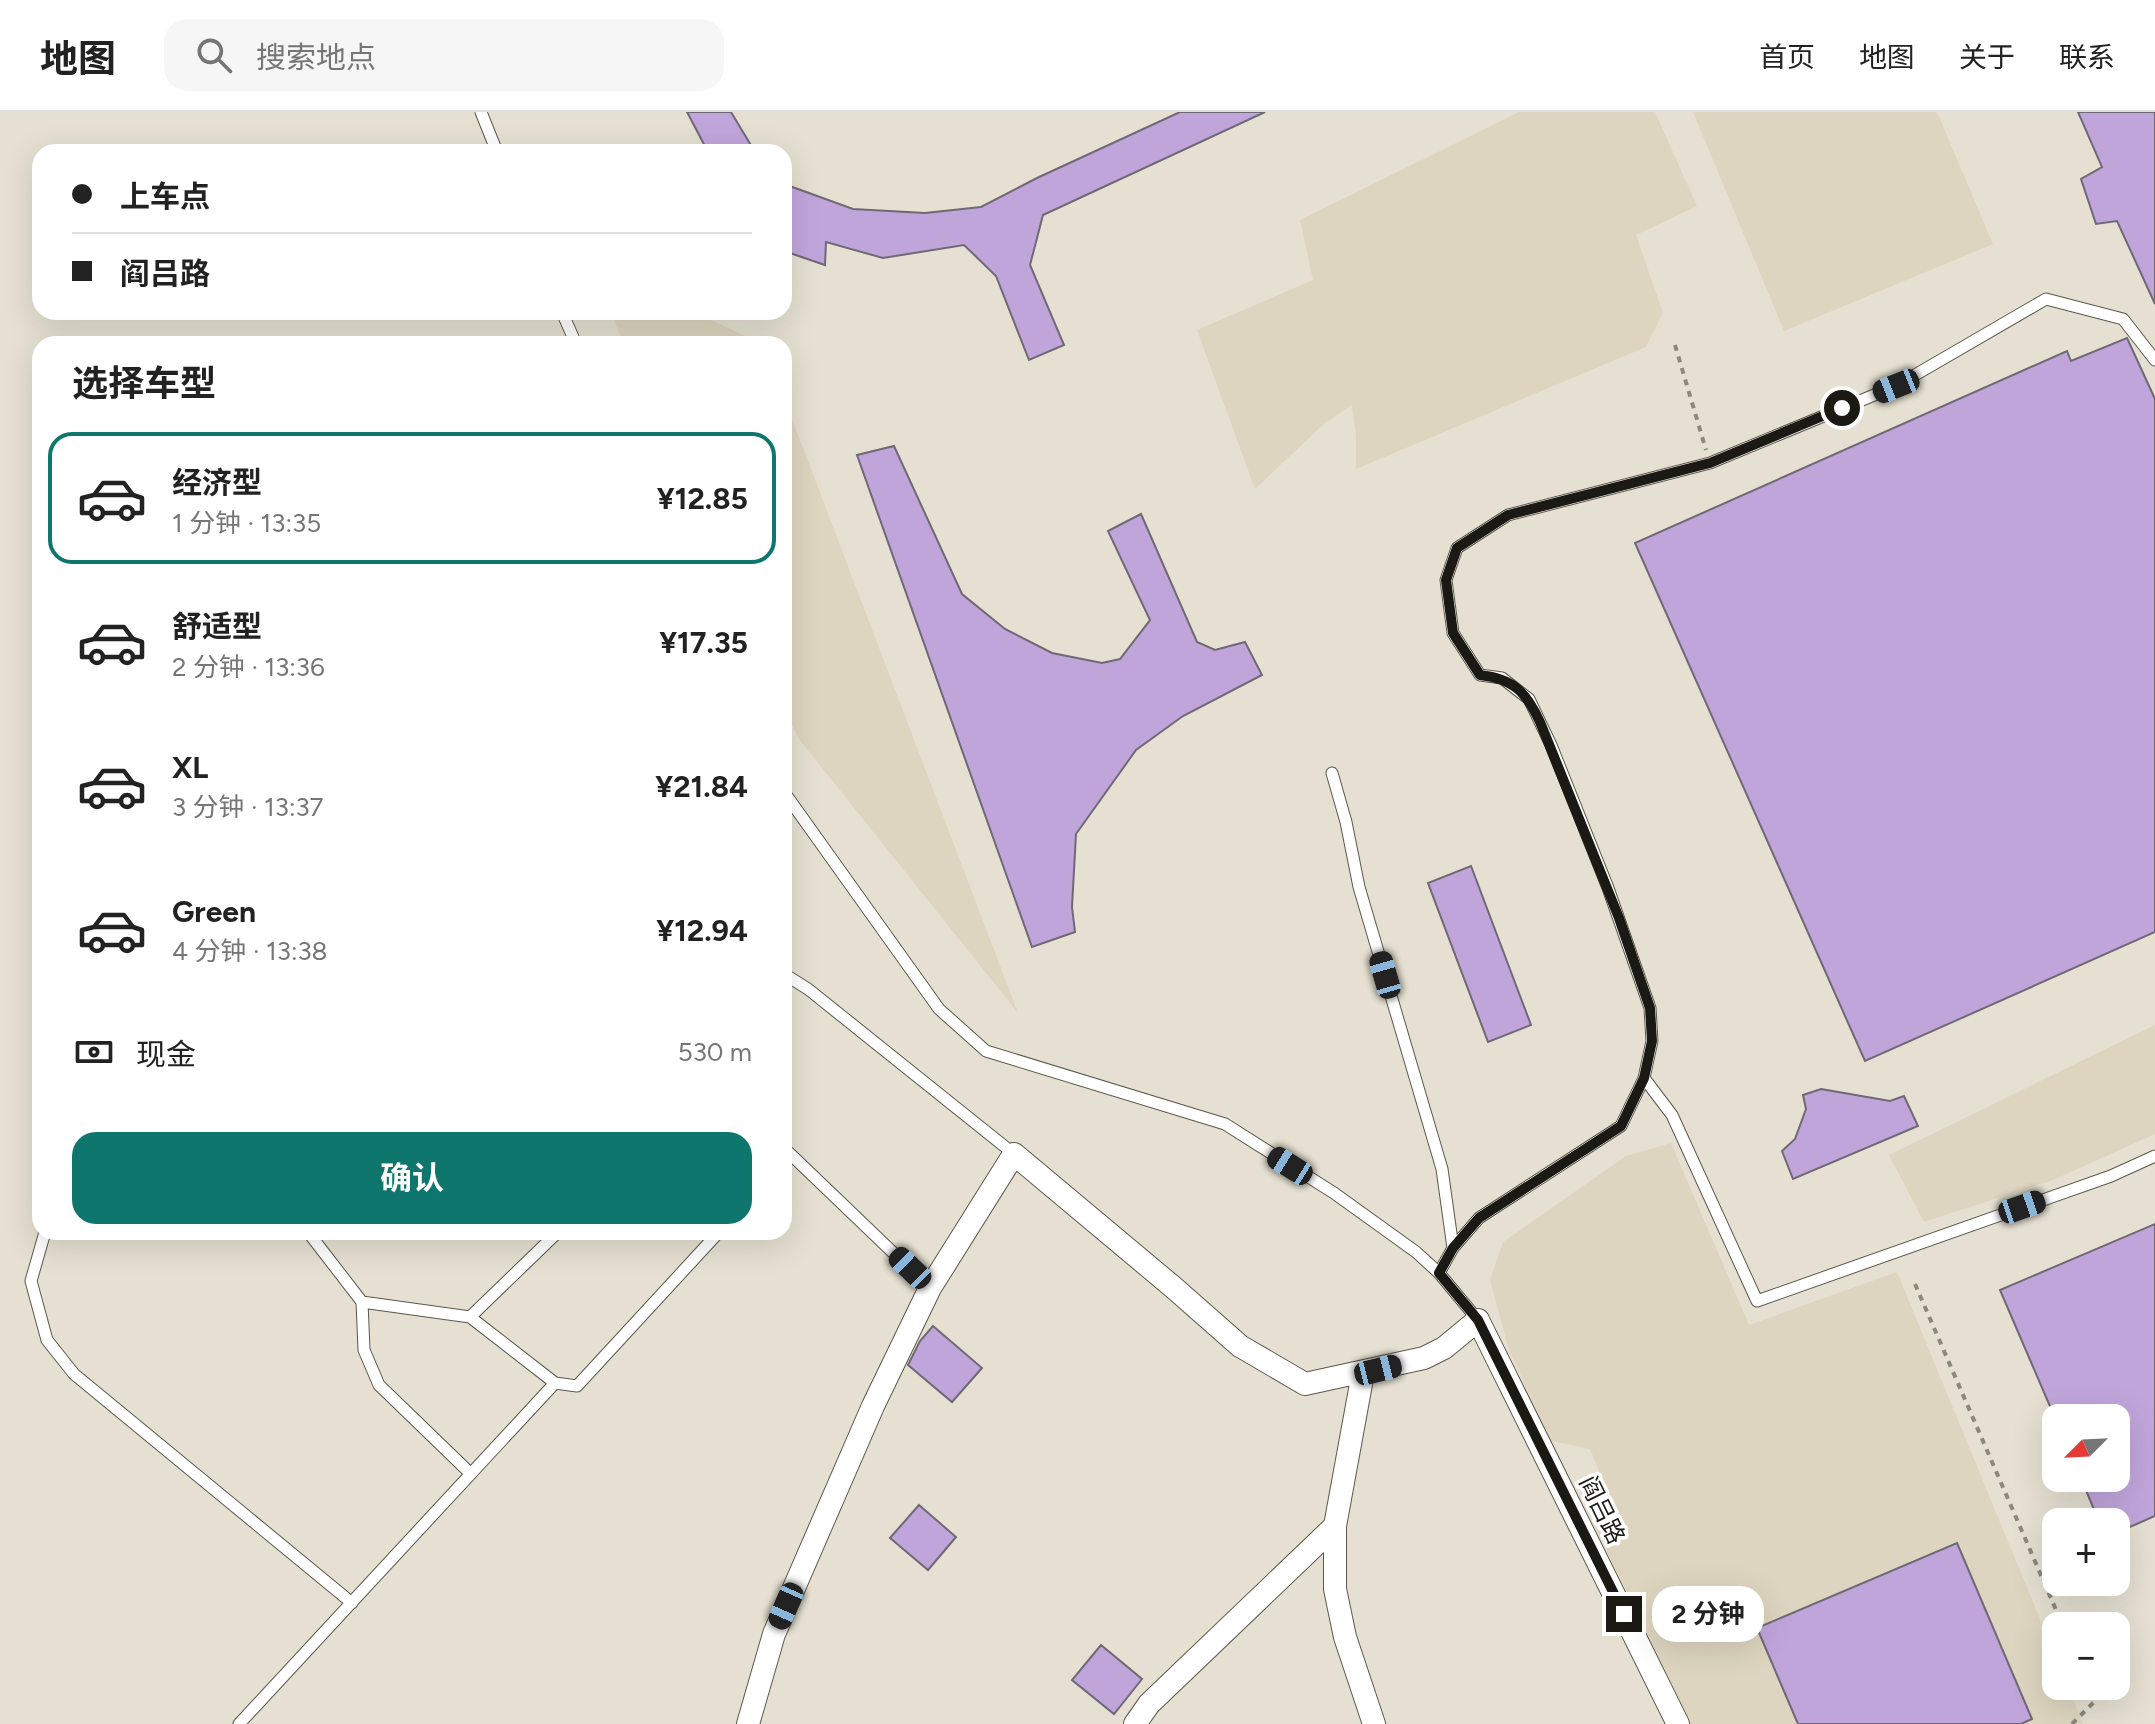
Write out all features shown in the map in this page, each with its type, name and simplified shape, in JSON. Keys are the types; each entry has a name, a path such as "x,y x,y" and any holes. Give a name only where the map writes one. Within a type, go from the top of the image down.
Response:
{"street":[{"path":"748,1724 774,1634 873,1406 930,1288 1014,1154 1240,1346 1305,1384 1424,1358 1444,1348 1478,1320"},
{"name":"阎吕路","path":"1478,1320 1678,1724"},
{"path":"1370,1371 1335,1526 1335,1589 1345,1637 1374,1724"},
{"path":"1135,1724 1149,1704 1335,1526"}],"lane":[{"path":"481,112 494,144"},
{"path":"1439,1273 1453,1248 1479,1218 1621,1126 1644,1078 1652,1041 1650,1008 1597,860 1529,699 1502,678 1480,675 1453,633 1446,580 1457,548 1508,515 1710,463 1896,386 2046,299 2123,319 2155,360"},
{"path":"1332,773 1359,887 1442,1169 1453,1248"},
{"path":"792,803 939,1009 986,1051 1225,1124 1334,1193 1416,1252 1439,1273 1478,1320"},
{"path":"792,981 808,989 1014,1154"},
{"path":"1644,1078 1672,1115 1757,1301 2111,1176 2155,1156"},
{"path":"792,1160 930,1288"},
{"path":"43,1240 31,1281 47,1340 74,1374 352,1603"},
{"path":"314,1240 362,1302 364,1350 379,1385 471,1474"},
{"path":"470,1317 550,1240"},
{"path":"362,1302 470,1317 555,1383 577,1386 712,1240"},
{"path":"239,1724 555,1383"}],"path":[{"path":"1675,345 1710,463"},
{"path":"1915,1284 2057,1612"},
{"path":"2072,1724 2095,1700"}],"shaded area":[{"path":"1519,112 1655,112 1697,206 1636,235 1663,313 1646,347 1356,469 1352,405 1325,423 1255,489 1197,330 1313,280 1300,220"},
{"path":"1693,112 1937,112 1993,244 1784,331"},
{"path":"614,320 710,320 746,336 620,336"},
{"path":"792,419 1018,1013 799,739 792,725"},
{"path":"2155,1025 2155,1134 2053,1180 1924,1222 1889,1155"},
{"path":"1671,1143 1749,1325 1897,1272 2042,1624 2042,1700 2074,1700 2083,1724 1690,1724 1594,1524 1611,1501 1590,1449 1551,1441 1509,1350 1490,1280 1503,1242 1626,1156"}],"building":[{"path":"687,112 731,112 750,144 704,144"},
{"path":"1180,112 1265,112 1043,215 1030,265 1064,345 1029,360 996,276 964,245 883,258 826,242 825,265 792,254 792,187 853,209 925,213 981,207"},
{"path":"2078,112 2155,112 2155,304 2117,221 2096,224 2081,179 2102,167"},
{"path":"2127,338 2155,399 2155,932 1865,1061 1635,543 2067,351 2071,361"},
{"path":"894,446 962,594 1005,629 1052,653 1102,663 1120,659 1150,620 1108,531 1141,514 1197,642 1215,650 1245,642 1262,675 1183,716 1136,750 1076,834 1072,907 1075,932 1032,947 857,455"},
{"path":"1471,866 1531,1025 1488,1042 1428,883"},
{"path":"1821,1089 1890,1101 1904,1096 1918,1126 1793,1179 1782,1151 1795,1139 1806,1109 1803,1095"},
{"path":"2155,1224 2155,1516 2130,1527 2130,1508 2093,1508 2087,1492 2130,1492 2130,1404 2049,1404 2000,1290"},
{"path":"933,1326 982,1368 952,1402 908,1365 920,1341"},
{"path":"919,1505 956,1537 928,1570 890,1538"},
{"path":"1957,1543 2032,1719 2021,1724 1798,1724 1757,1628"},
{"path":"1101,1645 1142,1679 1114,1714 1072,1680"}],"route":[{"path":"1624,1614 1478,1320 1439,1273 1453,1248 1479,1218 1621,1126 1644,1078 1652,1041 1650,1008 1608,888 1551,745 1529,699 1502,678 1480,675 1453,633 1446,580 1457,548 1508,515 1710,463 1842,408"}]}
